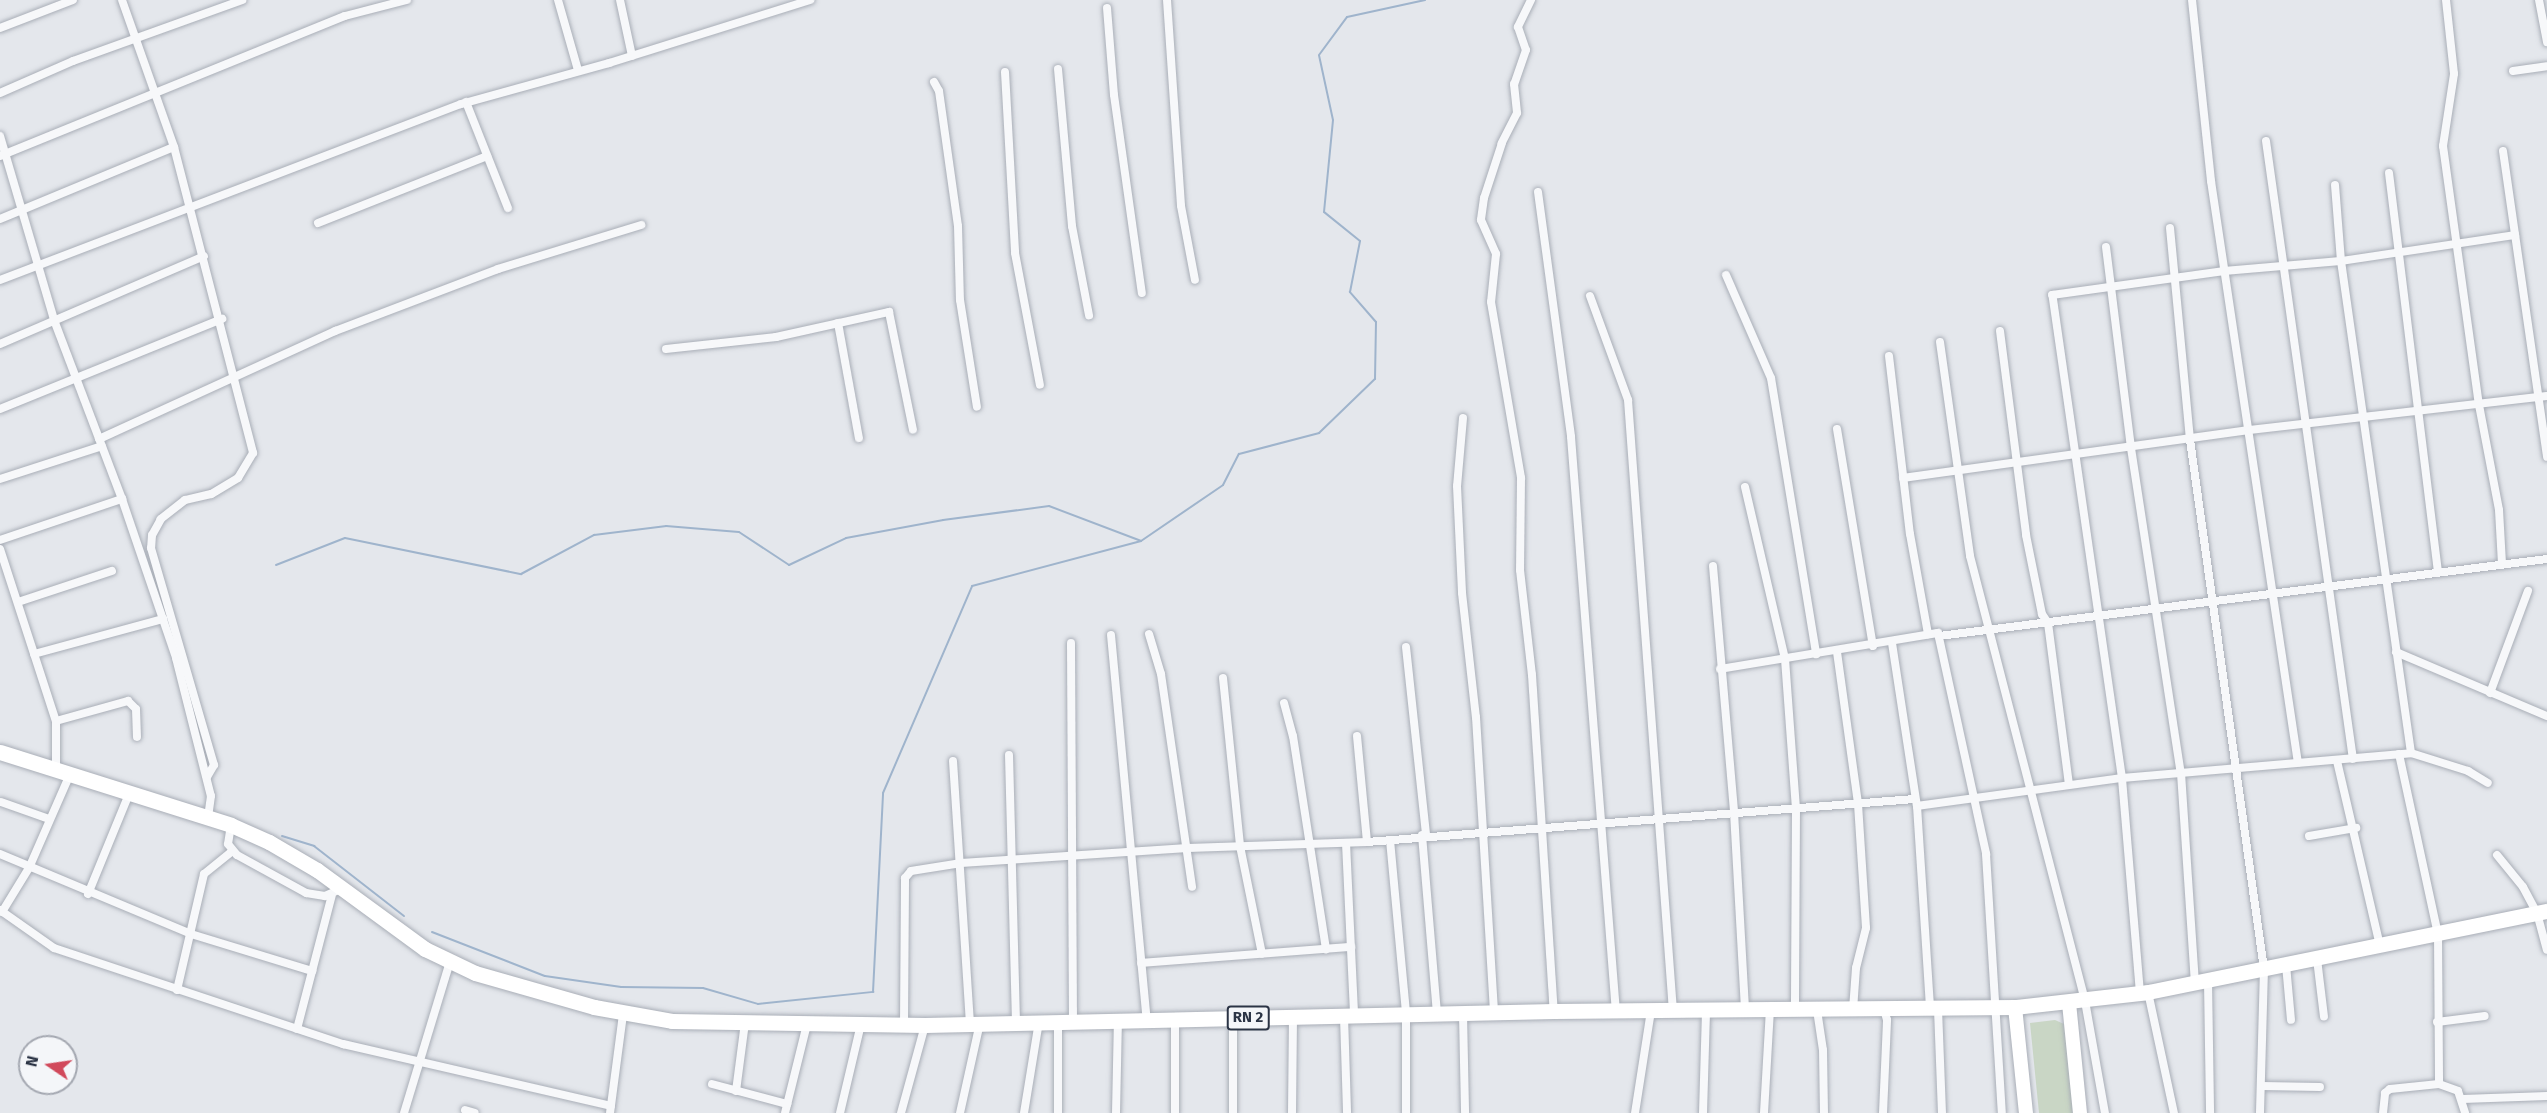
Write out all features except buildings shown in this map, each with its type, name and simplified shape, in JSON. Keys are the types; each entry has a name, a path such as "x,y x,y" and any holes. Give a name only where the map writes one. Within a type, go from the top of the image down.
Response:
{"highway":[{"name":"RN 2","path":"0,752 231,825 300,858 336,892 450,962 514,985 623,1014 672,1021 925,1025 1039,1020 1293,1018 1554,1011 1853,1011 2015,1007 2144,993 2542,912"}],"main road":[{"path":"2068,1003 2080,1113"},
{"path":"2015,1007 2026,1113"}],"street":[{"path":"0,28 73,0"},
{"path":"122,0 174,147 222,319 232,378 253,453 238,478 211,494 185,500 161,519 152,535 151,548 179,656 214,765 207,777 211,796 208,818"},
{"path":"0,93 135,39 242,0"},
{"path":"3,155 345,16 407,0"},
{"path":"558,0 578,70"},
{"path":"620,0 632,56"},
{"path":"0,280 466,102 632,56 810,0"},
{"path":"1167,0 1182,206 1195,280"},
{"path":"1531,0 1518,27 1526,50 1514,84 1517,113 1502,143 1484,198 1480,220 1496,254 1491,302 1521,474 1520,570 1532,675 1554,1011"},
{"path":"2192,0 2224,271 2298,764"},
{"path":"2446,0 2454,74 2443,146 2479,405 2499,510 2502,563"},
{"path":"2539,0 2547,42"},
{"path":"1107,8 1114,95 1142,293"},
{"path":"2513,71 2547,66"},
{"path":"1058,69 1072,226 1089,315"},
{"path":"1005,72 1015,253 1040,385"},
{"path":"934,82 939,91 958,226 960,300 977,406"},
{"path":"466,102 508,208"},
{"path":"0,136 3,155 22,210 54,320 101,442 163,619 179,656"},
{"path":"2266,141 2353,759"},
{"path":"0,219 174,147"},
{"path":"2503,151 2543,396 2547,458"},
{"path":"318,223 487,156"},
{"path":"2389,173 2421,412 2438,571"},
{"path":"2335,185 2341,261 2411,753"},
{"path":"1538,192 1571,437 1616,1012"},
{"path":"0,479 101,442 335,331 433,293 641,225"},
{"path":"2170,228 2190,440 2238,768 2264,969 2260,1113"},
{"path":"2174,1113 2144,993 2122,778 2052,295 2224,271 2341,261 2515,235"},
{"path":"2106,247 2131,448 2181,773 2202,982 2211,1113"},
{"path":"0,344 204,256"},
{"path":"1726,276 1771,378 1816,654"},
{"path":"1590,296 1628,400 1662,819 1673,1012"},
{"path":"666,349 776,337 889,312 913,430"},
{"path":"0,409 222,319"},
{"path":"838,323 859,438"},
{"path":"2000,331 2016,462 2033,569 2042,614 2048,623 2069,784"},
{"path":"1940,342 1970,556 2033,789 2085,1001 2105,1113"},
{"path":"1889,356 1903,478 1928,634"},
{"path":"1903,478 2249,430 2421,412 2543,396"},
{"path":"1463,418 1458,498 1494,1013"},
{"path":"1837,429 1873,646"},
{"path":"1745,487 1785,659 1797,808 1795,1010"},
{"path":"0,540 122,500"},
{"path":"1,555 56,722 63,772 50,819 29,868 1,911 54,948 177,990 297,1029 610,1109 623,1014"},
{"path":"1939,636 2048,623 2099,613 2272,595 2438,571 2547,559"},
{"path":"1713,566 1734,812 1745,1010"},
{"path":"18,602 112,571"},
{"path":"2490,693 2528,591"},
{"path":"34,654 163,619"},
{"path":"1720,669 1892,643 1937,632 1986,854 2002,1113"},
{"path":"1149,634 1161,674 1192,887"},
{"path":"1111,635 1130,853 1148,1020"},
{"path":"1058,1113 1066,1021 1073,857 1071,643"},
{"path":"1892,643 1916,803 1942,1113"},
{"path":"1406,647 1424,835 1437,1013"},
{"path":"1838,652 1858,804 1866,928 1856,968 1853,1011"},
{"path":"2396,652 2547,717"},
{"path":"1223,678 1240,846 1262,954"},
{"path":"56,722 128,701 136,709 137,737"},
{"path":"1284,703 1293,736 1326,949"},
{"path":"1357,736 1367,842"},
{"path":"904,1025 905,878 911,871 961,863 1188,848 1367,842 1424,835 1602,824 1734,812 1858,804 1916,803 1974,798 2122,778 2411,753 2468,771 2488,783"},
{"path":"2398,754 2438,934 2441,976 2437,1022 2439,1084"},
{"path":"1009,755 1016,1021"},
{"path":"953,761 975,1023 960,1113"},
{"path":"2337,761 2356,828 2380,946"},
{"path":"88,894 129,794"},
{"path":"1,802 50,819"},
{"path":"231,825 227,836 232,851 299,890 336,892 297,1029"},
{"path":"2309,836 2356,828"},
{"path":"1390,840 1406,1014 1406,1113"},
{"path":"1346,843 1351,947 1347,1113"},
{"path":"177,990 204,874 232,851"},
{"path":"0,854 88,894 191,934 312,971"},
{"path":"2497,855 2542,912 2547,950"},
{"path":"1141,963 1351,947"},
{"path":"2317,959 2324,1017"},
{"path":"404,1113 422,1062 450,962"},
{"path":"2286,965 2291,1020"},
{"path":"1883,1113 1887,1020 1884,1009"},
{"path":"1764,1113 1770,1010"},
{"path":"1817,1010 1823,1050 1824,1113"},
{"path":"1635,1113 1651,1011"},
{"path":"1703,1113 1706,1011"},
{"path":"1463,1014 1465,1113"},
{"path":"2437,1022 2485,1016"},
{"path":"1233,1018 1233,1113"},
{"path":"1292,1113 1293,1018"},
{"path":"1116,1113 1118,1019"},
{"path":"1024,1113 1039,1020"},
{"path":"1175,1020 1175,1113"},
{"path":"736,1091 745,1023"},
{"path":"712,1084 786,1109 807,1024"},
{"path":"840,1113 861,1024"},
{"path":"901,1113 925,1025"},
{"path":"2383,1113 2385,1094 2390,1089 2439,1084 2455,1088 2463,1099 2465,1113"},
{"path":"2262,1086 2320,1087"},
{"path":"2463,1099 2547,1096"},
{"path":"465,1110 475,1113"}],"green space":[{"path":"2055,1020 2064,1024 2074,1113 2039,1113 2030,1023"}],"waterway":[{"path":"432,932 545,976 621,987 703,988 758,1004 873,992 883,793 972,586 1141,541 1223,485 1239,454 1319,433 1375,379 1376,322 1350,292 1360,241 1324,212 1333,120 1319,55 1347,17 1425,0"},
{"path":"276,565 345,538 521,574 594,535 666,526 739,532 789,565 846,538 943,520 1049,506 1141,541"},
{"path":"282,836 314,846 404,916"}]}
